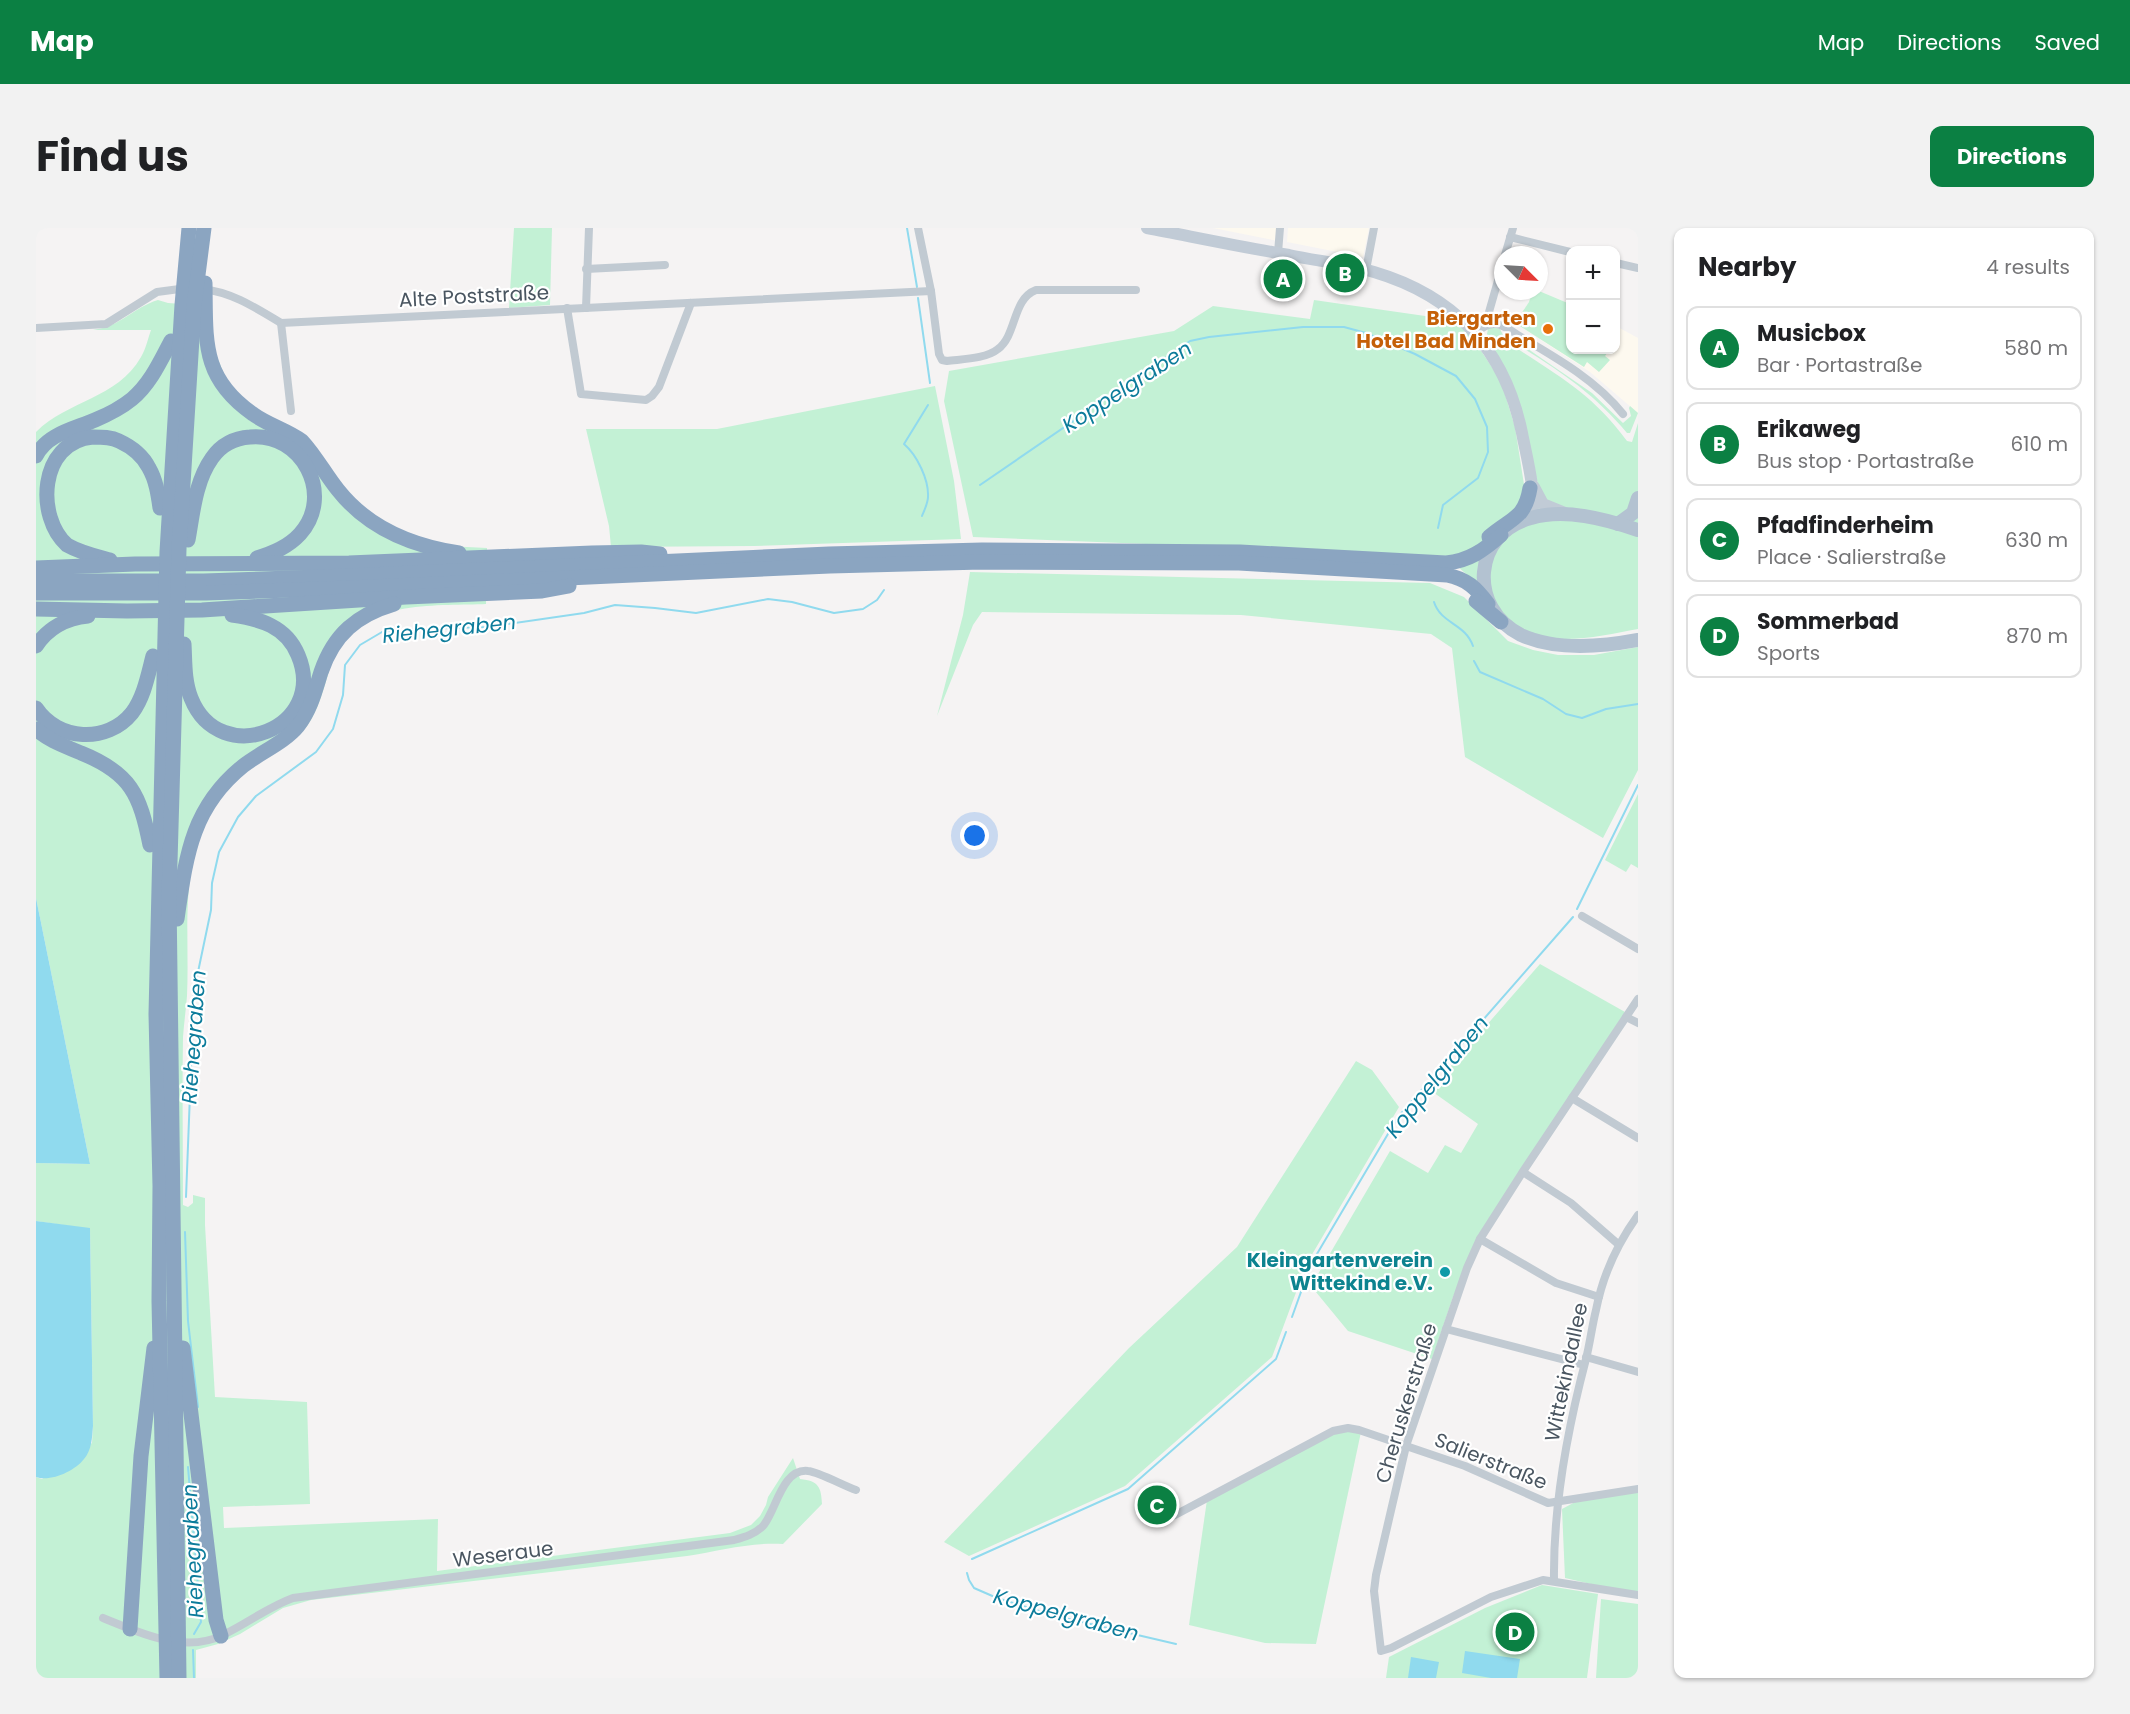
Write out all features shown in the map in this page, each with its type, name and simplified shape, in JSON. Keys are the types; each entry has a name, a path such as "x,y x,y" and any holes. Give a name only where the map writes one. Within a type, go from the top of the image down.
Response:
{"highway":[{"path":"156,1014 172,550 192,306 188,228"},
{"path":"191,280 204,228"},
{"path":"191,280 210,228"},
{"path":"36,456 58,435 73,427 93,421 132,399 146,386 192,306"},
{"path":"192,306 206,339 215,374 231,398 256,416 302,441 353,507 384,530 406,540 453,552 495,557"},
{"path":"160,508 171,342"},
{"path":"172,550 203,474 218,450 234,440 258,436 270,437 289,446 305,464 315,486 315,505 301,534 278,551 241,563"},
{"path":"135,564 89,555 66,545 57,538 44,519 39,495 44,470 54,456 68,444 84,438 116,439 130,446 142,457 150,468 155,482 172,550"},
{"path":"1459,561 1502,525 1522,513 1527,504 1530,483"},
{"path":"36,581 336,576 713,559 982,550 1136,550 1308,555 1439,563 1459,561 1479,553 1501,535"},
{"path":"36,568 135,564 349,564 641,552 713,559"},
{"path":"36,593 218,592 830,566 1024,561 1239,563 1447,575 1466,580 1488,604"},
{"path":"1430,575 1462,588 1487,612 1502,622"},
{"path":"36,609 202,610 542,591 623,576"},
{"path":"177,920 186,856 203,813 215,794 244,765 285,738 297,727 309,710 329,652 345,630 361,617 377,609 429,596"},
{"path":"170,623 191,698 200,714 211,725 238,736 264,734 278,726 296,708 304,684 303,666 287,637 275,626 259,620 202,610"},
{"path":"36,646 51,630 77,617 127,611"},
{"path":"36,708 50,723 71,733 90,735 110,730 127,718 137,706 153,656 170,623"},
{"path":"170,623 177,920 176,1035 172,1065"},
{"path":"170,623 172,1065 167,1222 216,1620 221,1636"},
{"path":"153,656 151,967 167,1188"},
{"path":"36,729 48,739 94,758 121,776 137,798 144,815 150,845"},
{"path":"130,1629 141,1456 167,1222"},
{"path":"159,1301 173,1614 179,1678"},
{"path":"167,1678 173,1614 175,1301"}],"main road":[{"path":"1147,228 1366,270 1421,290 1480,329 1509,388 1520,423 1533,508 1530,518"},
{"path":"1530,483 1543,504 1569,515 1638,530"},
{"path":"1613,523 1633,513 1638,498"},
{"path":"1569,515 1530,518 1516,524 1501,535 1491,549 1484,571 1488,604 1502,622 1519,634 1543,642 1566,645 1611,644 1638,640"},
{"path":"1611,644 1638,648"}],"street":[{"path":"586,308 589,228"},
{"path":"918,228 931,291 939,354 942,360 987,354 999,349 1007,338 1024,298 1036,290 1136,290"},
{"path":"1278,253 1280,228"},
{"path":"1366,270 1374,228"},
{"path":"1508,246 1513,228"},
{"path":"1510,237 1566,251"},
{"path":"1620,264 1638,268"},
{"path":"586,269 665,265"},
{"path":"36,328 106,324 157,292 192,288 226,293 281,323 291,411"},
{"path":"1494,289 1480,329 1501,326 1544,350 1587,380 1623,414"},
{"name":"Alte Poststraße","path":"281,323 931,291"},
{"path":"567,308 582,394 642,400 652,396 659,387 691,303"},
{"path":"1582,916 1638,949"},
{"name":"Cheruskerstraße","path":"1554,1580 1524,1584 1491,1597 1381,1651 1375,1608 1375,1583 1406,1446 1467,1268 1480,1239 1638,999"},
{"path":"1626,1017 1638,1023"},
{"path":"1572,1098 1638,1138"},
{"path":"1523,1172 1571,1203 1618,1244"},
{"name":"Wittekindallee","path":"1554,1580 1557,1502 1599,1297 1618,1244 1638,1215"},
{"path":"1480,1239 1556,1283 1599,1297"},
{"path":"1446,1329 1638,1372"},
{"name":"Salierstraße","path":"1175,1515 1340,1429 1359,1430 1406,1446 1494,1478 1548,1503 1638,1489"},
{"name":"Weseraue","path":"103,1618 174,1643 208,1640 221,1636 263,1611 293,1598 735,1540 753,1534 762,1527 774,1510 785,1484 801,1472 808,1471 856,1490"},
{"path":"1554,1580 1638,1595"}],"shaded area":[{"path":"1213,228 1279,228 1278,241"},
{"path":"1288,228 1369,228 1363,257 1287,242"},
{"path":"1548,295 1566,302 1566,354 1620,354 1620,328 1638,338 1638,413 1590,372 1515,323 1530,300 1548,300"}],"green space":[{"path":"514,228 552,228 550,305 509,308"},
{"name":"Biergarten Hotel Bad Minden","path":"1548,295 1566,302 1566,354 1606,354 1605,356 1610,360 1599,372 1587,362 1584,367 1515,323 1530,300 1548,300"},
{"path":"158,300 168,303 211,306 213,347 228,384 385,525 447,546 487,548 486,604 405,608 366,620 350,631 339,646 313,717 307,726 293,740 244,774 225,792 203,828 195,851 188,898 187,996 183,1037 183,1205 188,1207 193,1203 193,1195 205,1198 215,1397 307,1402 310,1504 223,1507 224,1528 438,1519 437,1571 730,1533 751,1525 760,1516 768,1497 793,1458 800,1479 815,1483 820,1489 822,1504 783,1544 747,1546 687,1556 311,1600 283,1608 240,1634 218,1644 196,1650 196,1678 36,1678 36,1477 42,1479 92,1443 93,1426 90,1229 36,1221 36,1163 90,1164 36,898 36,432 49,421 106,391 131,371 143,354 151,330 93,330 112,325"},
{"path":"1314,300 1439,318 1443,308 1468,331 1501,381 1515,427 1525,491 1540,492 1514,393 1497,356 1486,339 1488,329 1491,327 1500,329 1503,335 1498,345 1507,351 1518,339 1518,349 1577,389 1603,412 1627,441 1632,442 1638,423 1638,629 1603,636 1565,639 1529,634 1513,626 1499,613 1480,587 1446,556 973,537 944,401 949,371 1174,331 1213,306 1310,319"},
{"path":"1522,345 1592,393 1623,423 1631,416 1630,406 1638,413 1630,433 1627,433 1603,407 1578,386 1521,347"},
{"path":"935,386 954,481 961,539 754,546 611,547 609,526 586,429 717,429"},
{"path":"970,572 1430,583 1464,597 1508,641 1533,650 1558,655 1594,655 1638,647 1638,770 1603,838 1465,757 1452,648 1431,634 1241,615 982,612 973,625 937,716 963,615"},
{"path":"1638,794 1638,868 1631,864 1626,872 1605,860"},
{"path":"1540,964 1625,1012 1480,1235 1453,1297 1432,1359 1348,1331 1311,1286 1390,1151 1428,1173 1445,1145 1461,1153 1478,1124 1430,1090"},
{"path":"1356,1061 1372,1070 1399,1107 1307,1263 1272,1357 1125,1486 969,1556 944,1542 1129,1348 1237,1247"},
{"path":"1343,1429 1361,1432 1316,1644 1265,1643 1189,1625 1207,1500"},
{"path":"1638,1492 1638,1595 1565,1578 1562,1509 1577,1501"},
{"path":"1542,1585 1598,1594 1587,1678 1386,1678 1389,1657 1485,1608"},
{"path":"1601,1599 1638,1604 1638,1678 1596,1678"}],"water":[{"path":"36,898 90,1164 36,1163"},
{"path":"36,1221 90,1228 93,1426 91,1443 89,1452 80,1463 69,1471 49,1478 36,1477"},
{"path":"1465,1651 1520,1659 1517,1678 1491,1678 1462,1673"},
{"path":"1411,1657 1439,1662 1436,1678 1408,1678"}],"waterway":[{"name":"Riehegraben","path":"907,228 917,287"},
{"name":"Riehegraben","path":"918,298 930,383"},
{"name":"Koppelgraben","path":"980,485 1190,341 1303,327 1344,327 1366,333 1415,354 1456,376 1475,399 1487,427 1488,452 1478,478 1443,505 1438,528"},
{"name":"Riehegraben","path":"922,516 928,499 928,490 918,461 904,444 928,405"},
{"name":"Riehegraben","path":"186,1197 194,991 211,910 212,883 219,852 238,817 256,796 316,752 333,729 343,695 345,665 360,645 382,632 488,627 584,613 615,605 696,613 768,599 792,602 834,613 863,609 877,600 884,590"},
{"name":"Koppelgraben","path":"1434,602 1442,615 1465,633 1473,646"},
{"name":"Koppelgraben","path":"1474,661 1480,672 1543,699 1566,714 1582,718 1606,709 1638,704"},
{"name":"Koppelgraben","path":"1577,909 1638,785"},
{"name":"Koppelgraben","path":"1292,1317 1311,1264 1398,1117 1573,917"},
{"name":"Riehegraben","path":"185,1232 188,1321 198,1407"},
{"name":"Koppelgraben","path":"972,1559 1128,1489 1276,1359 1286,1332"},
{"name":"Riehegraben","path":"188,1467 201,1622 194,1634"},
{"name":"Koppelgraben","path":"967,1573 974,1588 997,1598 1052,1615 1176,1644"},
{"name":"Riehegraben","path":"193,1650 194,1678"}],"place":[{"name":"Erikaweg","path":"1345,273"},
{"name":"Musicbox","path":"1283,279"},
{"name":"Biergarten Hotel Bad Minden","path":"1548,329"},
{"name":"Kleingartenverein Wittekind e.V.","path":"1445,1272"},
{"name":"Pfadfinderheim","path":"1157,1505"},
{"name":"Sommerbad","path":"1515,1632"}]}
